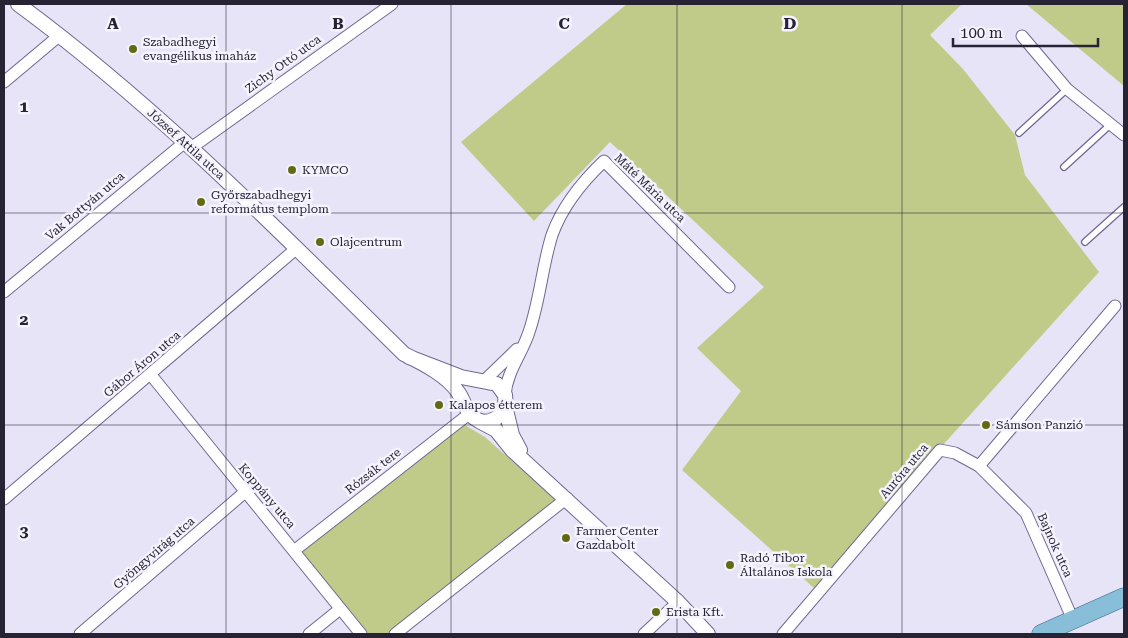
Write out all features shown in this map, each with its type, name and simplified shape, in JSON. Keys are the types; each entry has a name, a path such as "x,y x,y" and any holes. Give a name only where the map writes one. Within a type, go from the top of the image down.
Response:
{"main road":[{"path":"1042,634 1124,597"}],"street":[{"name":"József Attila utca","path":"18,4 60,35 188,145 297,248 404,354 448,382 458,392 471,414"},
{"name":"Zichy Ottó utca","path":"188,145 392,4"},
{"path":"4,82 60,35"},
{"path":"1022,36 1067,89 1124,135"},
{"name":"Vak Bottyán utca","path":"4,292 188,145"},
{"name":"Máté Mária utca","path":"505,401 507,380 528,336 553,234 574,196 588,176 604,161 729,287"},
{"name":"Gábor Áron utca","path":"4,499 297,248"},
{"path":"979,466 1115,306"},
{"name":"Máté Mária utca","path":"482,381 502,366 528,336"},
{"name":"József Attila utca","path":"409,357 461,377 497,384 505,401"},
{"name":"Koppány utca","path":"151,375 245,492 295,550 361,634"},
{"path":"471,414 468,390 482,381"},
{"path":"471,414 491,421 497,418 505,401"},
{"path":"505,401 512,435 528,463"},
{"path":"471,414 496,430 512,450 567,498 678,602 708,634"},
{"name":"Rózsák tere","path":"295,550 471,414"},
{"name":"Auróra utca","path":"783,634 940,450 955,453 979,466"},
{"name":"Bajnok utca","path":"979,466 1026,513 1073,620"},
{"name":"Gyöngyvirág utca","path":"80,634 245,492"},
{"path":"395,634 567,498"},
{"path":"644,634 678,602"},
{"path":"309,634 340,608"}],"lane":[{"path":"1019,133 1067,89"},
{"path":"1064,167 1111,124"},
{"path":"1085,242 1124,207"}],"green space":[{"path":"627,4 962,4 930,35 963,69 1015,135 1025,175 1099,272 814,588 682,470 741,391 697,348 764,287 610,142 534,221 461,142"},
{"path":"1026,4 1124,4 1124,86"},
{"path":"463,424 485,437 556,500 389,634 367,634 300,550"}],"place":[{"name":"Szabadhegyi evangélikus imaház","path":"133,49"},
{"name":"KYMCO","path":"292,170"},
{"name":"Győrszabadhegyi református templom","path":"201,202"},
{"name":"Olajcentrum","path":"320,242"},
{"name":"Kalapos étterem","path":"439,405"},
{"name":"Sámson Panzió","path":"986,425"},
{"name":"Farmer Center Gazdabolt","path":"566,538"},
{"name":"Radó Tibor Általános Iskola","path":"730,565"},
{"name":"Erista Kft.","path":"656,612"}]}
